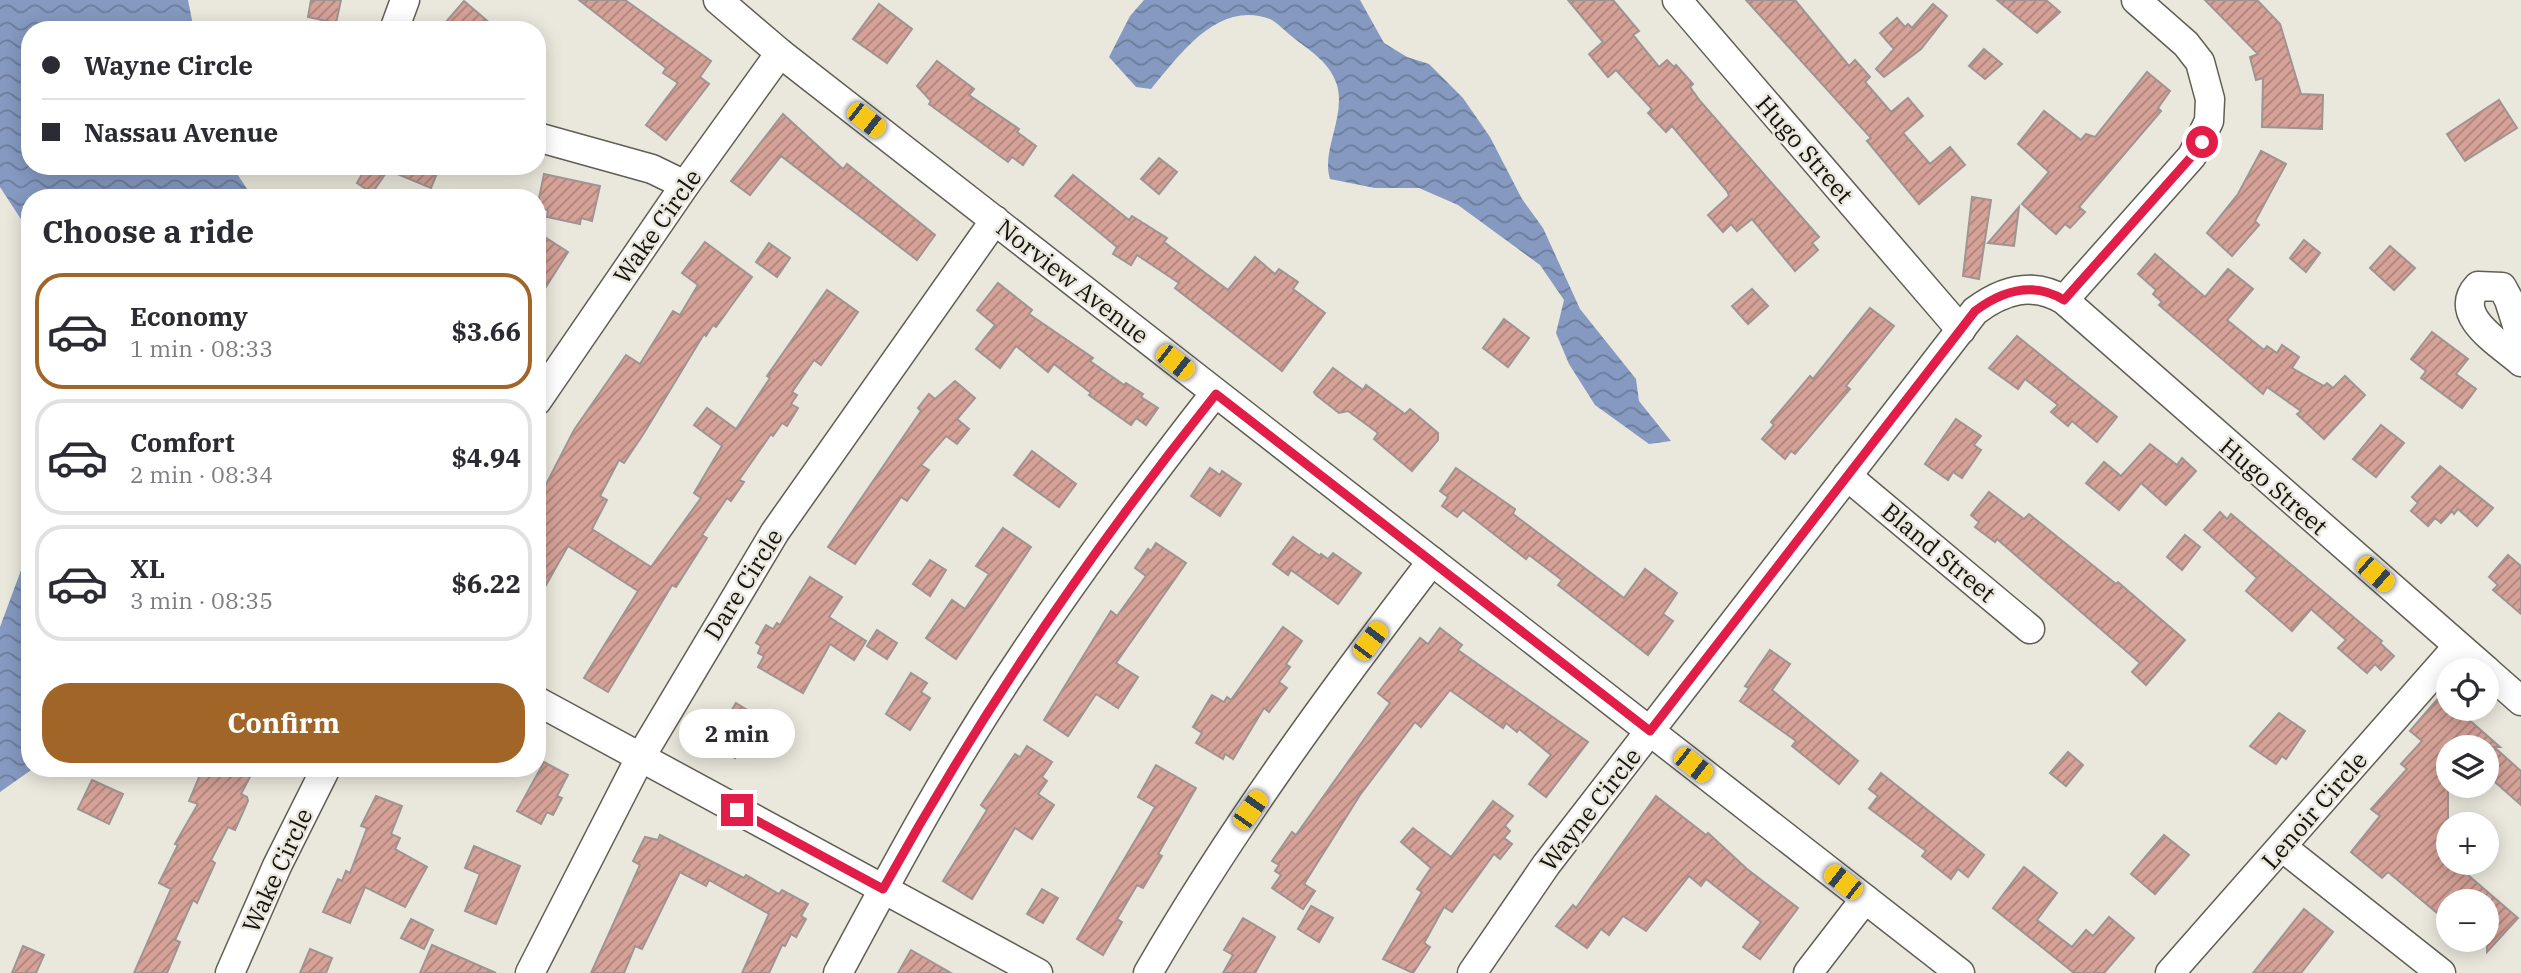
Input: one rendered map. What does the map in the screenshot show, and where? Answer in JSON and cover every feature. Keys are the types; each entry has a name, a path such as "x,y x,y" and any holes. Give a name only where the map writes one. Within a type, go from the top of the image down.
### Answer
{"street":[{"path":"397,21 405,0"},
{"name":"Norview Avenue","path":"718,0 780,53 1960,973"},
{"name":"Hugo Street","path":"1677,0 1961,330"},
{"path":"2064,300 2192,156 2202,142 2209,121 2207,78 2186,44 2136,0"},
{"name":"Wake Circle","path":"546,388 685,185 780,53"},
{"path":"546,140 652,169 685,185"},
{"name":"Dare Circle","path":"530,973 639,758 775,532 995,220"},
{"path":"2521,338 2510,300 2502,287 2478,286 2470,294 2469,307 2473,320 2521,362"},
{"name":"Wayne Circle","path":"1472,973 1546,865 1975,311 2003,294 2036,288 2064,300"},
{"name":"Hugo Street","path":"2064,300 2471,658"},
{"path":"838,973 918,825 1018,662 1124,511 1216,394"},
{"name":"Bland Street","path":"1847,476 2030,629"},
{"path":"1148,973 1250,810 1355,662 1432,561"},
{"name":"Lenoir Circle","path":"2170,973 2458,646"},
{"name":"Hugo Street","path":"2499,682 2521,701"},
{"path":"546,706 1038,973"},
{"name":"Wake Circle","path":"230,973 277,866 322,777"},
{"path":"2282,847 2441,973"},
{"path":"1808,973 1864,899"}],"water":[{"path":"0,0 188,0 192,21 21,21 21,175 238,175 247,189 21,189 21,219 0,187"},
{"path":"1144,0 1360,0 1384,43 1407,57 1429,64 1463,98 1490,137 1522,199 1543,228 1580,309 1636,379 1639,401 1671,441 1649,444 1595,405 1569,364 1556,333 1564,300 1540,265 1458,205 1419,188 1375,188 1330,179 1329,157 1339,97 1334,77 1320,59 1270,19 1251,15 1233,17 1217,24 1187,47 1151,89 1136,87 1109,57 1130,16"},
{"path":"21,570 21,777 0,792 0,627"}],"building":[{"path":"311,0 341,0 336,21 308,17"},
{"path":"579,0 625,0 711,61 700,77 709,84 666,140 646,125 678,83 663,73 666,68"},
{"path":"1568,0 1613,0 1639,31 1633,35 1659,67 1667,60 1674,67 1676,65 1693,84 1690,87 1700,101 1819,237 1812,243 1818,250 1795,271 1752,219 1737,231 1731,224 1723,232 1708,215 1729,196 1727,191 1672,126 1666,132 1648,113 1652,109 1616,70 1608,77 1589,54 1603,42"},
{"path":"1746,0 1795,0 1849,66 1855,60 1870,77 1865,82 1891,112 1908,98 1923,116 1903,133 1930,164 1950,147 1965,165 1919,204 1867,141 1871,138"},
{"path":"1997,0 2046,0 2060,12 2037,33"},
{"path":"2205,0 2257,0 2280,24 2301,94 2323,95 2322,129 2262,127 2263,78 2256,80 2250,57 2258,54"},
{"path":"464,1 487,21 447,21"},
{"path":"879,4 912,29 887,63 853,39"},
{"path":"1933,4 1947,16 1921,49 1884,77 1876,69 1894,49 1880,33 1897,18 1905,27 1908,24 1912,28"},
{"path":"1984,49 2002,64 1985,79 1969,66"},
{"path":"937,61 974,89 969,95 1019,129 1017,132 1036,146 1023,165 1012,157 1008,162 929,104 931,101 917,86"},
{"path":"2147,72 2170,91 2158,108 2161,111 2079,207 2085,212 2070,228 2065,224 2056,234 2022,204 2049,172 2018,144 2044,111 2081,140 2086,134 2095,137"},
{"path":"2499,100 2517,128 2465,161 2447,134"},
{"path":"783,114 843,169 847,164 935,235 917,260 781,156 750,195 731,181"},
{"path":"2261,151 2286,164 2255,221 2259,225 2232,256 2207,233 2238,194"},
{"path":"1159,158 1177,172 1159,194 1141,179"},
{"path":"546,174 600,186 592,221 581,218 580,224 547,217 546,189 541,189"},
{"path":"362,175 385,175 375,189 366,189 357,183"},
{"path":"400,175 436,175 431,188"},
{"path":"1073,175 1129,220 1132,216 1167,238 1164,242 1228,290 1255,257 1275,274 1279,269 1298,282 1293,289 1325,313 1282,371 1175,288 1179,283 1137,255 1131,265 1113,254 1117,247 1055,196"},
{"path":"1972,197 1991,200 1979,279 1963,276"},
{"path":"2019,207 2014,246 1988,243"},
{"path":"546,238 568,252 546,287"},
{"path":"2304,240 2320,253 2306,272 2290,258"},
{"path":"705,242 752,277 716,327 713,325 706,336 704,334 624,463 619,460 600,496 607,500 592,529 651,567 701,498 694,493 722,446 694,425 707,408 736,429 770,378 767,376 827,290 858,312 821,365 814,360 792,392 797,395 791,404 798,408 787,426 782,423 773,436 771,434 739,480 744,482 731,501 727,498 702,535 707,538 676,587 672,585 608,692 584,678 638,591 568,546 546,585 546,484 574,430 626,355 640,364 673,311 680,315 698,285 682,273"},
{"path":"769,243 790,258 777,277 756,262"},
{"path":"2390,246 2415,268 2394,290 2370,268"},
{"path":"2155,254 2205,297 2228,269 2253,289 2227,320 2264,350 2267,346 2277,353 2282,345 2299,357 2292,368 2324,386 2327,383 2333,388 2345,376 2365,395 2324,439 2297,414 2301,411 2267,387 2263,394 2159,305 2162,302 2153,294 2156,290 2138,274"},
{"path":"998,283 1032,310 1029,314 1093,358 1090,361 1124,385 1126,383 1143,394 1141,397 1158,408 1146,425 1136,418 1131,425 1089,395 1091,393 1054,364 1048,372 1016,346 1000,368 976,349 995,325 977,310"},
{"path":"1752,289 1768,306 1748,324 1732,306"},
{"path":"1870,308 1894,326 1846,386 1850,389 1795,454 1791,451 1785,459 1762,439 1774,425 1771,422 1810,376 1813,379"},
{"path":"1504,319 1529,338 1508,367 1483,348"},
{"path":"2432,332 2468,359 2456,374 2476,389 2462,408 2421,378 2426,371 2411,359"},
{"path":"2017,336 2117,417 2097,442 2072,421 2068,426 2051,412 2058,405 2025,379 2018,389 1989,368"},
{"path":"1333,368 1363,390 1366,385 1405,414 1410,409 1438,433 1438,440 1412,471 1374,439 1378,433 1348,411 1339,413 1316,395 1314,392"},
{"path":"955,381 975,398 957,419 969,429 957,444 946,436 921,465 929,470 907,501 901,497 855,564 828,547 921,411 918,408 929,394 935,399"},
{"path":"1956,419 1981,436 1974,445 1981,450 1962,478 1953,472 1948,480 1925,464"},
{"path":"2381,425 2404,443 2376,477 2353,459"},
{"path":"2150,444 2177,465 2182,458 2196,471 2166,505 2141,483 2119,510 2086,483 2104,462 2121,476"},
{"path":"1032,451 1076,484 1059,507 1014,475"},
{"path":"2440,466 2493,508 2477,526 2458,509 2454,514 2452,511 2441,523 2435,518 2428,526 2411,511 2418,503 2412,497"},
{"path":"1210,468 1220,475 1222,471 1241,484 1220,516 1191,496"},
{"path":"1456,468 1515,509 1513,514 1624,598 1645,569 1677,593 1663,614 1673,621 1648,655 1558,585 1562,580 1529,555 1526,559 1463,510 1457,517 1442,506 1448,497 1440,491"},
{"path":"1989,492 2024,519 2029,514 2116,584 2118,582 2185,640 2146,685 2132,672 2140,663 1997,539 1995,542 1975,527 1979,522 1971,515"},
{"path":"2220,512 2227,519 2231,514 2382,641 2380,643 2394,656 2381,670 2375,664 2367,673 2338,648 2346,640 2311,609 2292,631 2246,591 2257,578 2204,530"},
{"path":"1003,528 1031,547 956,659 926,638 952,600 965,609 989,574 976,566"},
{"path":"2185,535 2200,547 2182,570 2167,557"},
{"path":"1293,537 1320,556 1321,554 1328,559 1333,553 1361,573 1338,604 1291,570 1288,575 1273,564"},
{"path":"1156,543 1186,563 1116,663 1138,677 1118,708 1096,694 1068,736 1044,720 1111,611 1117,616 1146,576 1135,568 1148,549 1151,551"},
{"path":"2508,555 2521,566 2521,614 2493,590 2498,585 2489,577"},
{"path":"930,560 946,570 930,596 913,584"},
{"path":"810,577 842,597 829,617 866,641 854,660 830,644 803,693 758,667 764,656 758,653 761,646 756,643 766,625 773,629 777,623 780,625"},
{"path":"1283,627 1302,641 1286,664 1290,667 1279,682 1287,688 1269,712 1264,708 1233,759 1225,754 1223,759 1196,743 1202,733 1193,727 1212,695 1224,702 1227,697 1231,700"},
{"path":"1440,628 1462,645 1458,650 1588,742 1546,797 1529,784 1551,755 1519,729 1517,732 1506,723 1503,728 1450,690 1421,727 1415,722 1360,795 1304,884 1315,891 1303,909 1272,888 1281,875 1275,871 1279,865 1272,861 1292,832 1296,835 1390,703 1378,693 1420,638 1428,644"},
{"path":"877,630 897,643 887,659 867,646"},
{"path":"1770,650 1790,664 1772,690 1858,761 1839,784 1792,746 1796,741 1740,701 1749,688 1745,686"},
{"path":"911,673 927,683 921,692 930,698 910,730 886,714"},
{"path":"2436,701 2436,721 2470,721 2486,735 2436,735 2436,798 2448,798 2448,812 2436,812 2436,875 2468,875 2484,889 2436,889 2436,912 2388,872 2382,878 2351,852 2380,816 2371,809 2407,769 2401,764 2422,741 2410,731"},
{"path":"736,703 759,717 735,758 712,744"},
{"path":"2279,713 2305,731 2286,759 2282,756 2276,764 2250,746"},
{"path":"1027,746 1052,762 1042,777 1047,781 1038,794 1054,805 1032,839 1015,828 972,899 943,881 987,810 981,805 1015,754 1020,757"},
{"path":"2499,751 2521,771 2521,805 2499,786"},
{"path":"2068,752 2083,765 2066,786 2050,773"},
{"path":"546,763 568,775 557,796 562,798 553,815 547,812 541,824 517,811 536,777 546,777"},
{"path":"1156,765 1196,788 1158,854 1162,856 1143,888 1137,885 1117,919 1122,922 1103,955 1077,939 1155,807 1138,797"},
{"path":"1881,773 1984,855 1968,877 1958,869 1951,879 1922,856 1926,851 1869,808 1878,796 1869,789"},
{"path":"199,777 250,777 241,794 247,797 248,801 235,830 228,827 211,860 215,863 197,903 193,900 175,940 180,942 167,973 134,973 171,889 159,883 178,845 175,844 198,804 189,801"},
{"path":"92,780 123,794 109,824 78,809"},
{"path":"376,796 402,806 391,834 400,838 395,849 427,867 405,907 365,887 350,923 323,912 338,879 342,881 346,871 350,873 367,828 361,826"},
{"path":"1656,796 1706,835 1708,833 1747,869 1798,908 1760,959 1743,947 1761,922 1706,879 1701,886 1689,876 1646,931 1623,916 1609,935 1601,929 1587,948 1556,926 1573,905 1576,908"},
{"path":"1493,801 1513,816 1505,826 1510,831 1504,838 1512,844 1500,859 1494,854 1452,912 1444,907 1424,943 1430,947 1413,973 1383,959 1422,892 1417,889 1431,868 1401,842 1413,828 1451,857"},
{"path":"660,835 744,878 746,875 779,894 782,890 808,904 801,916 806,919 796,937 791,934 785,946 782,945 769,973 742,973 769,914 709,880 706,886 680,872 642,949 635,946 624,973 591,973 640,865 633,861 645,837 658,840"},
{"path":"2164,835 2189,855 2155,894 2131,874"},
{"path":"474,846 520,866 496,924 465,911 480,874 465,868"},
{"path":"2024,867 2057,893 2037,920 2072,947 2086,930 2093,936 2109,917 2134,938 2104,973 2074,973 1993,908"},
{"path":"1042,889 1058,898 1043,923 1027,914"},
{"path":"2499,902 2518,918 2499,939"},
{"path":"1311,906 1333,918 1319,942 1298,929"},
{"path":"2304,909 2333,932 2301,973 2253,973"},
{"path":"1243,918 1275,937 1255,973 1223,973 1233,955 1224,950"},
{"path":"411,919 433,930 424,949 401,938"},
{"path":"432,945 496,973 420,973"},
{"path":"23,946 44,955 36,973 12,973"},
{"path":"310,949 332,958 326,973 300,973"},
{"path":"911,950 951,973 898,973"}],"route":[{"path":"737,810 883,889 918,825 1018,662 1124,511 1216,394 1650,731 1975,311 2003,294 2025,288 2050,291 2064,300 2202,142"}]}
